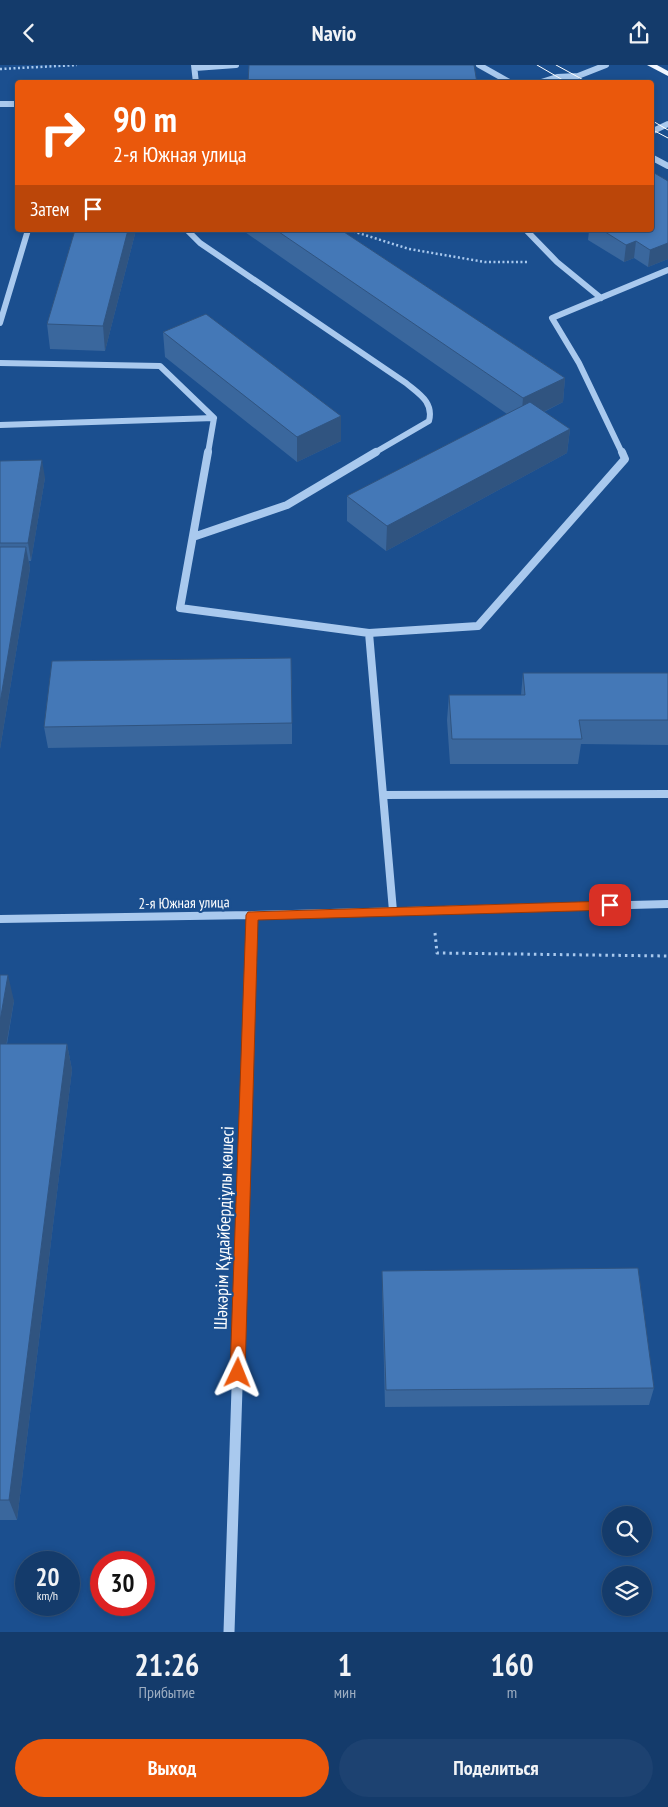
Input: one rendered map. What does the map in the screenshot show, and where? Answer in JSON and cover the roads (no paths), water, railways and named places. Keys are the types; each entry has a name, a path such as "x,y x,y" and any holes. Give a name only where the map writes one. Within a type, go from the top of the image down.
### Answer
{"main road":[{"path":"651,65 668,74"}],"street":[{"path":"194,67 236,65"},
{"path":"479,65 506,80"},
{"path":"548,80 557,77 578,77 606,65"},
{"path":"0,104 15,104"},
{"path":"654,131 668,124"},
{"path":"654,159 668,167"},
{"path":"0,323 4,298 27,232"},
{"path":"189,232 200,243 406,383 428,401 432,408 429,421 287,505 193,537"},
{"path":"528,232 557,262 601,298"},
{"path":"214,418 180,608 369,633 478,626 624,459 579,363 552,318 668,270"},
{"path":"0,363 160,366 214,418"},
{"path":"0,425 214,418"},
{"path":"369,633 393,911"},
{"path":"383,795 668,794"},
{"name":"2-я Южная улица","path":"0,919 252,915 668,904"},
{"name":"Шәкәрім Құдайбердіұлы көшесі","path":"229,1632 252,915"}],"lane":[{"path":"194,67 196,80"}],"tram line":[{"path":"537,65 563,80"},
{"path":"556,65 584,80"},
{"path":"654,122 668,130"},
{"path":"654,131 668,138"}]}
